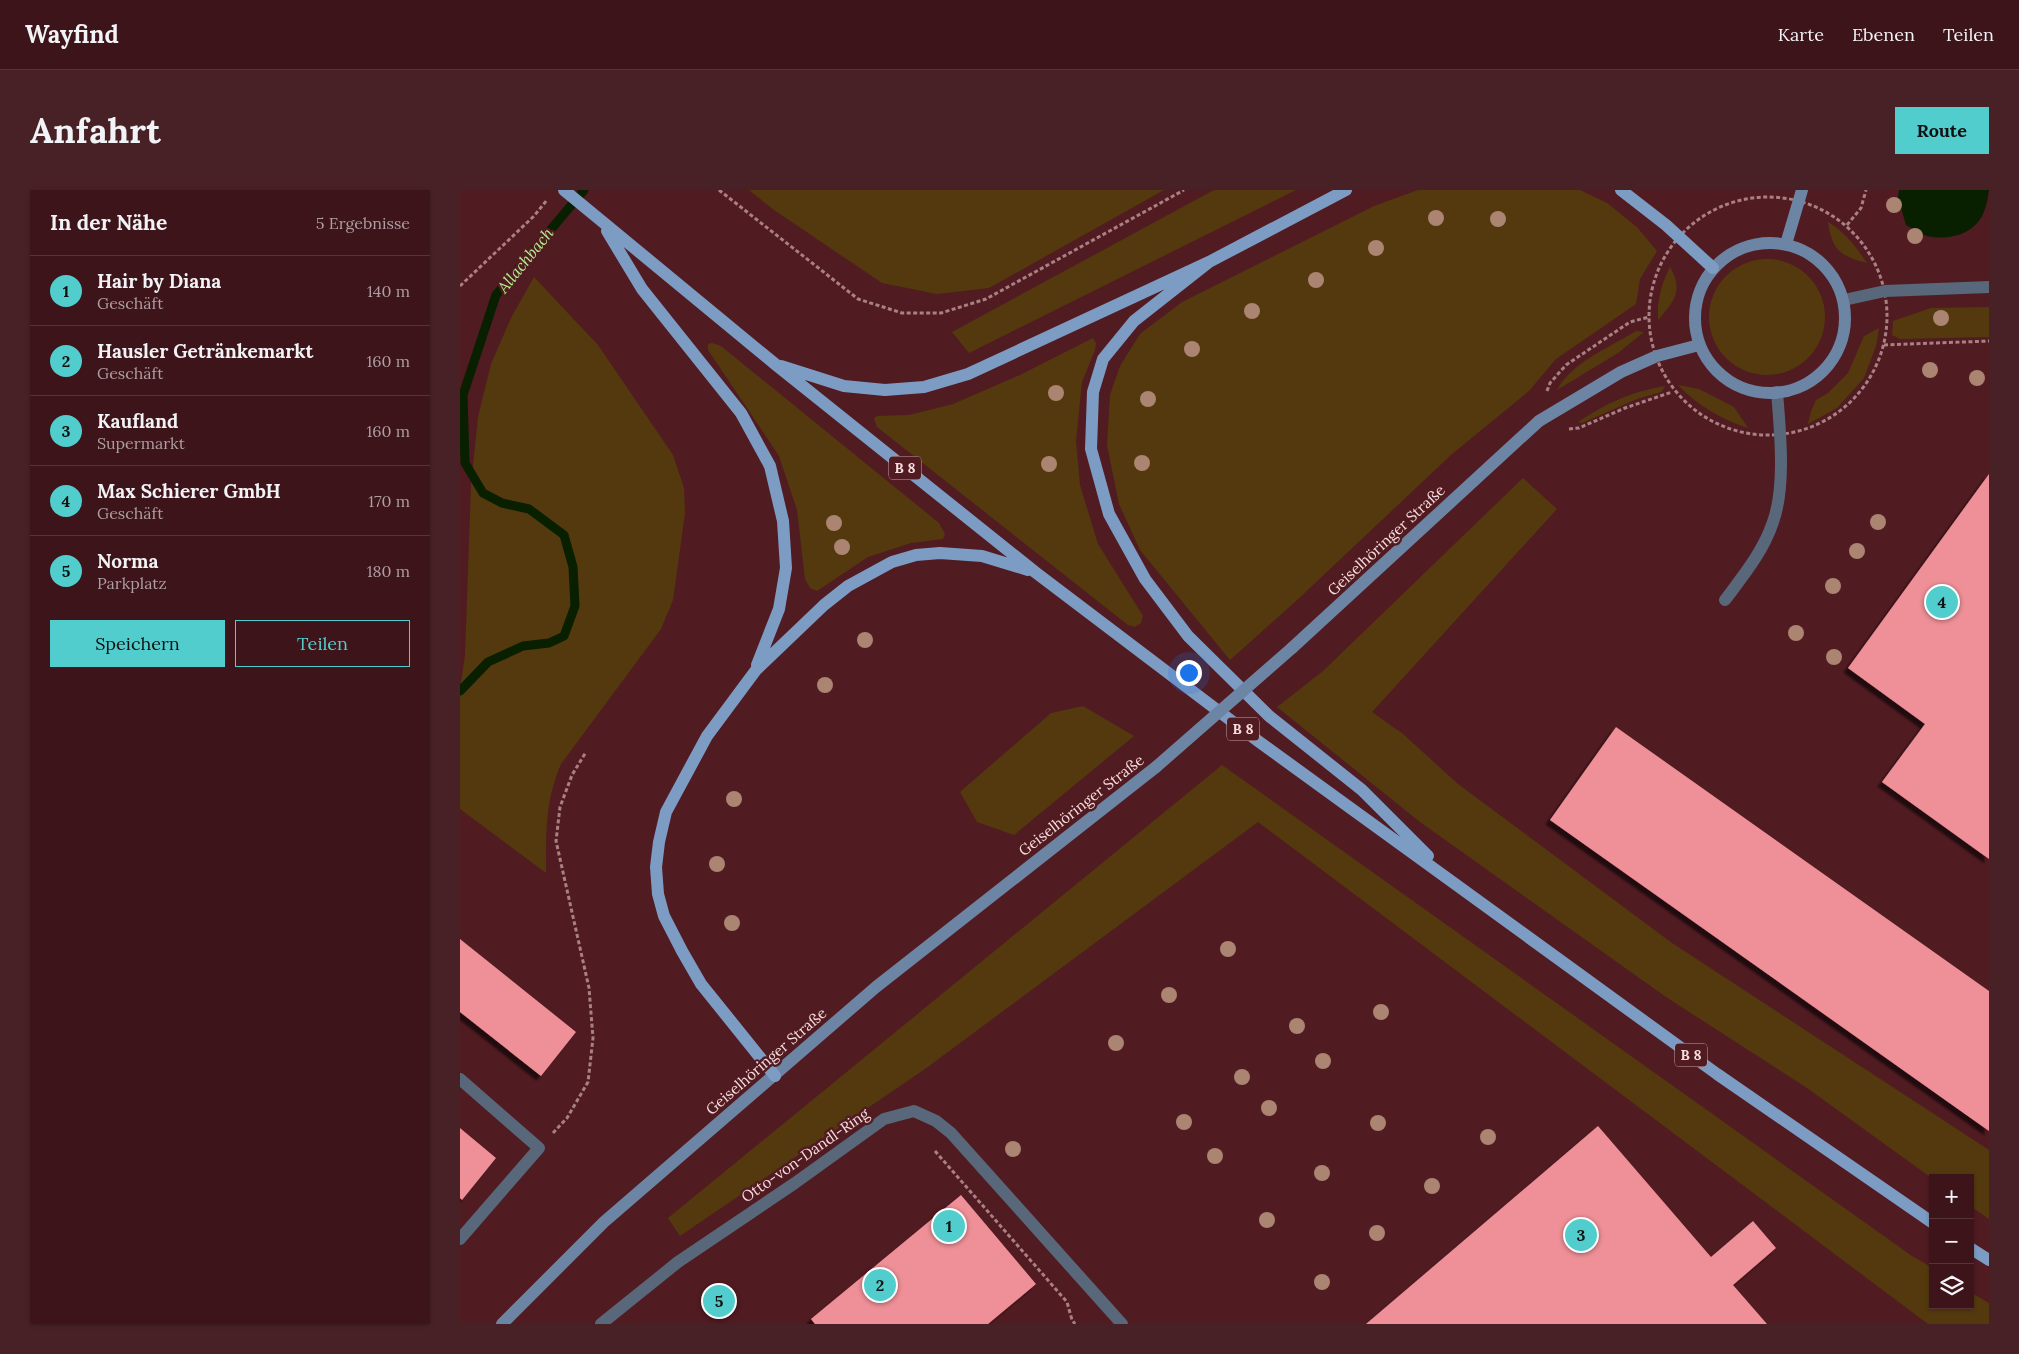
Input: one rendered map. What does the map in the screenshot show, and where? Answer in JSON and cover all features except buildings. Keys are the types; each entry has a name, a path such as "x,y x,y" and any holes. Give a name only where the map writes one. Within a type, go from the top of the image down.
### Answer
{"main road":[{"name":"B 8","path":"564,190 775,364 1035,572 1258,740 1718,1074 1929,1219"},
{"path":"775,364 844,386 885,390 924,386 968,374 1209,262 1346,190"},
{"path":"1621,190 1679,237 1713,268"},
{"path":"1786,244 1801,196"},
{"path":"602,222 642,289 741,413 770,466 783,521 786,568 778,609 756,670"},
{"path":"1766,242 1786,244 1806,251 1823,264 1836,280 1844,300 1846,320 1842,341 1833,360 1819,375 1802,386 1777,392 1761,392 1741,388 1724,377 1709,362 1699,345 1695,325 1696,305 1702,285 1713,268 1728,255 1746,246 1766,242"},
{"path":"1209,262 1134,321 1103,359 1093,392 1091,449 1109,514 1145,579 1188,636 1269,716 1362,790 1454,882"},
{"name":"Geiselhöringer Straße","path":"502,1324 604,1222 876,987 1156,767 1292,648 1539,421 1621,372 1656,356 1699,345"},
{"path":"774,1076 702,984 664,916 658,894 656,867 659,842 666,812 673,797 707,736 756,670 824,605 848,586 892,562 916,555 964,554 982,556 1035,572"},
{"path":"1974,1251 1989,1260"}],"street":[{"path":"1844,300 1885,291 1989,287"},
{"path":"1725,600 1756,558 1774,522 1780,493 1780,435 1777,392"},
{"path":"460,1079 539,1148 460,1239"},
{"name":"Otto-von-Dandl-Ring","path":"600,1324 678,1262 795,1184 884,1119 914,1111 936,1121 952,1133 1122,1324"}],"path":[{"path":"719,190 858,299 902,313 941,313 986,299 1184,190"},
{"path":"1847,225 1861,208 1866,190"},
{"path":"460,286 534,216 550,196"},
{"path":"1801,196 1835,215 1864,241 1885,291 1887,318 1884,344 1870,378 1847,405 1818,424 1780,435 1742,432 1704,416 1672,392 1656,356 1649,317 1651,295 1657,274 1666,255 1679,237 1699,220 1722,207 1747,200 1801,196"},
{"path":"1649,317 1630,322 1566,365 1550,383 1539,421 1562,430 1579,428 1625,408 1672,392"},
{"path":"1884,344 1989,341"},
{"path":"539,1148 567,1118 588,1082 593,1038 589,988 556,840 560,806 572,774 586,752"},
{"path":"933,1149 1067,1302 1075,1324"}],"shaded area":[{"path":"749,190 1164,190 989,288 937,294 882,283 774,210"},
{"path":"1214,190 1296,190 969,353 952,332"},
{"path":"1418,190 1580,190 1607,203 1637,227 1657,251 1640,279 1636,304 1556,359 1529,391 1452,454 1296,601 1230,660 1140,550 1119,504 1107,445 1110,395 1120,366 1140,334 1182,302 1374,206"},
{"path":"1899,190 1989,190 1985,209 1976,224 1962,234 1936,237 1927,236 1906,225 1898,197"},
{"path":"1828,222 1845,235 1867,263 1850,258 1839,250 1832,239"},
{"path":"1767,259 1789,263 1799,268 1808,276 1816,285 1821,295 1825,317 1821,339 1816,349 1808,358 1799,366 1789,371 1767,375 1745,371 1735,366 1726,358 1718,349 1713,339 1709,317 1713,295 1718,285 1726,276 1735,268 1745,263"},
{"path":"1670,267 1677,289 1673,301 1658,320 1660,293"},
{"path":"534,277 598,345 673,455 684,488 685,513 673,600 661,629 561,764 549,804 546,873 460,809 460,689 465,655 471,485 478,417 491,364 511,318"},
{"path":"1989,307 1989,337 1900,339 1892,335 1893,321 1931,308"},
{"path":"1879,328 1876,346 1864,378 1837,408 1808,424 1816,400 1828,393 1848,373 1864,336"},
{"path":"1636,331 1644,332 1618,353 1557,390 1572,371 1582,363"},
{"path":"1093,338 1096,343 1095,350 1082,382 1076,441 1080,485 1098,544 1143,616 1141,623 1135,627 1128,625 877,427 874,418 877,416 909,415 953,404 1020,375"},
{"path":"712,343 721,346 939,523 945,534 943,539 911,543 868,557 817,591 810,588 805,579 797,510 779,456 708,350 708,344"},
{"path":"1678,385 1699,389 1734,407 1748,428 1710,411"},
{"path":"1665,386 1661,392 1637,399 1582,423 1578,422 1619,399 1641,391"},
{"path":"1523,478 1557,509 1372,712 1403,734 1458,784 1672,943 1989,1150 1989,1219 1974,1209 1974,1174 1929,1174 1929,1176 1807,1088 1666,997 1420,822 1277,707 1323,671"},
{"path":"1083,706 1134,736 1014,835 977,822 960,792 1051,713"},
{"path":"1222,765 1912,1256 1929,1266 1929,1309 1974,1309 1974,1294 1989,1303 1989,1324 1928,1324 1258,822 925,1069 680,1236 668,1218"}],"waterway":[{"name":"Allachbach","path":"460,691 488,662 523,646 549,643 564,636 575,606 573,567 564,535 529,509 502,503 483,493 465,463 463,395 496,295 584,190"}],"place":[{"name":"Max Schierer GmbH","path":"1942,602"},
{"name":"Hair by Diana","path":"949,1226"},
{"name":"Kaufland","path":"1581,1235"},
{"name":"Hausler Getränkemarkt","path":"880,1285"},
{"name":"Norma","path":"719,1301"}]}
